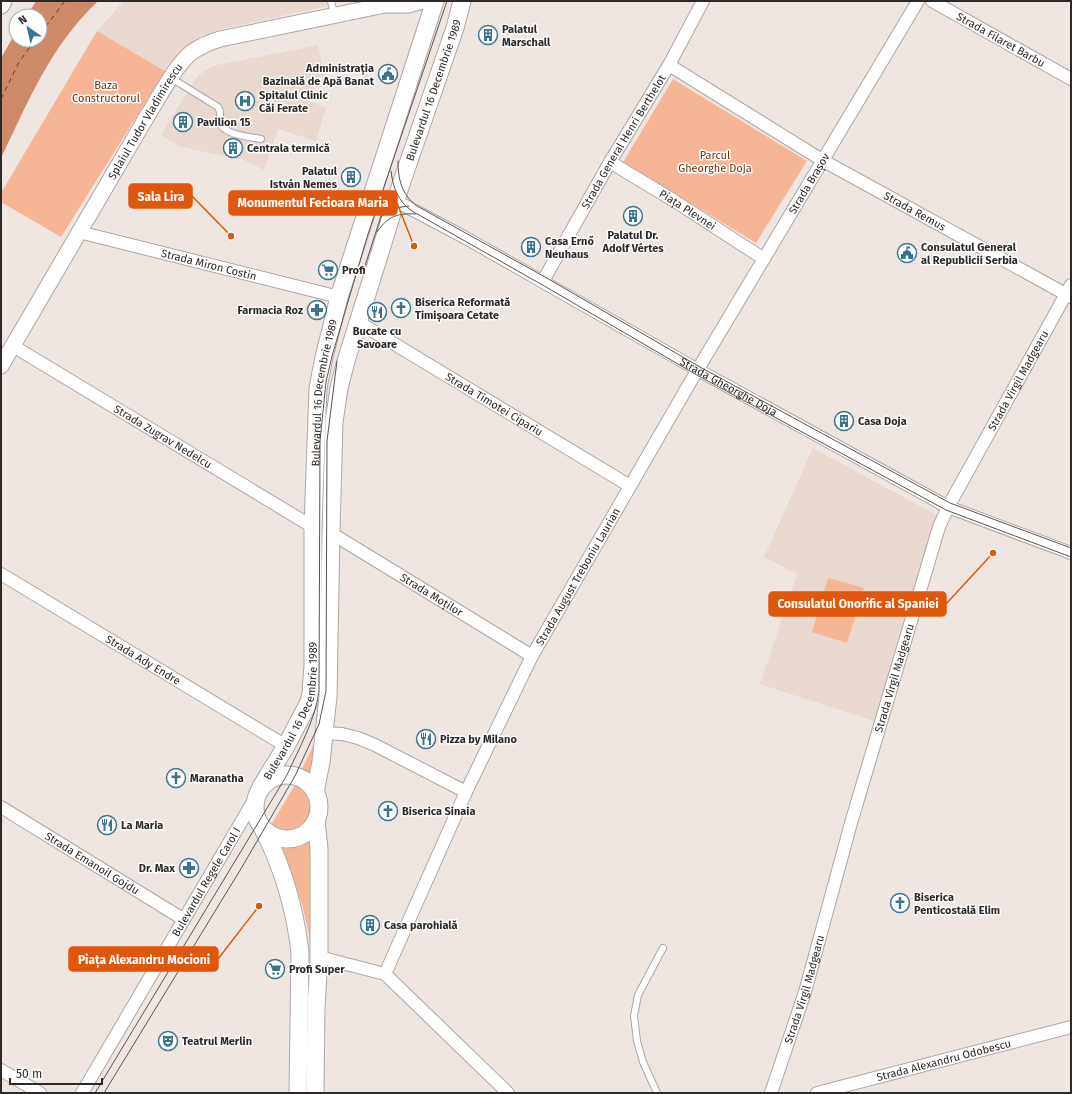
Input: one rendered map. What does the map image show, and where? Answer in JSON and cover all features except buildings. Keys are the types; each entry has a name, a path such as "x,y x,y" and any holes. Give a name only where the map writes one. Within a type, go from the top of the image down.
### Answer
{"main road":[{"path":"1,5 4,1"},
{"name":"Bulevardul 16 Decembrie 1989","path":"259,791 286,746 309,702 312,683 313,527 318,388 324,358 339,297 435,1"},
{"name":"Bulevardul 16 Decembrie 1989","path":"315,792 321,762 328,696 334,422 339,388 411,151 455,28 462,1"},
{"path":"264,830 273,836 283,839 293,839 303,835 311,828 316,820 319,810 315,792 310,785 303,779 295,776 277,776 268,781 259,791 254,804 258,823 264,830 272,845 294,911 298,932 300,952 298,1093"},
{"path":"315,1093 316,1008 319,957 320,849 316,820"}],"street":[{"name":"Splaiul Tudor Vladimirescu","path":"1,366 146,118 171,78 191,53 212,42 389,3 408,4 423,1"},
{"name":"Strada General Henri Berthelot","path":"543,281 610,162 669,65 703,1"},
{"name":"Strada Brașov","path":"699,368 918,1"},
{"name":"Strada Filaret Barbu","path":"932,1 1071,78"},
{"path":"669,65 822,160"},
{"name":"Strada Remus","path":"822,160 1069,292"},
{"name":"Piața Plevnei","path":"610,162 673,200 764,259"},
{"name":"Strada Gheorghe Doja","path":"396,201 464,237 948,507 1071,553"},
{"name":"Strada Miron Costin","path":"79,232 339,297"},
{"name":"Strada Virgil Madgearu","path":"771,1093 805,992 851,823 939,527 948,507 1069,292"},
{"name":"Strada Timotei Cipariu","path":"358,322 630,486"},
{"name":"Strada Zugrav Nedelcu","path":"13,346 313,527"},
{"name":"Strada August Treboniu Laurian","path":"385,974 466,792 532,656 699,368"},
{"name":"Strada Moților","path":"331,534 532,656"},
{"name":"Strada Ady Endre","path":"1,574 286,746"},
{"path":"324,733 342,734 358,738 375,745 466,792"},
{"name":"Bulevardul Regele Carol I","path":"82,1093 259,791"},
{"name":"Strada Emanoil Gojdu","path":"1,807 183,919"},
{"path":"319,957 385,974 508,1093"},
{"name":"Strada Alexandru Odobescu","path":"817,1093 1071,1027"},
{"path":"1,1070 40,1093"}],"lane":[{"path":"330,1 334,16"},
{"path":"171,78 218,108 220,111 220,123 228,132 261,139"},
{"path":"657,1093 643,1062 637,1040 634,1016 638,995 663,948"}],"shaded area":[{"path":"36,1 98,1 67,37 42,75 1,158 1,58 8,46 8,48 48,48 48,8 32,8"},
{"path":"125,1 333,1 333,5 216,30 201,36 186,46 178,53 165,71 97,31"},
{"name":"Spitalul Clinic Căi Ferate","path":"318,45 324,76 312,78 315,91 294,95 326,108 316,141 278,129 264,170 244,160 181,147 161,135 194,81 199,75 209,68 217,65"},
{"path":"813,448 938,516 880,723 760,684 797,574 764,557"}],"green space":[{"name":"Baza Constructorul","path":"97,31 165,71 61,237 1,202 1,193"},
{"name":"Parcul Gheorghe Doja","path":"673,79 807,161 756,243 623,162"},
{"path":"828,578 864,588 847,643 812,632"},
{"path":"319,734 311,776 301,771"},
{"path":"295,785 305,793 310,802 311,811 308,820 302,826 293,830 283,830 271,825"},
{"path":"314,837 310,939 302,904 281,848 298,846"}],"ferry route":[{"path":"48,23 65,1"},
{"path":"1,99 19,62 29,48"}],"tram line":[{"path":"95,1093 287,775 314,713 319,691 320,441 326,382 332,356 368,234 447,1"},
{"path":"398,161 400,181 404,192 417,206 545,277 700,367 950,503 1071,548"},
{"path":"391,171 397,194 403,203 412,211 695,374 946,510 1071,557"},
{"path":"380,218 393,209 409,206"},
{"path":"363,272 383,210"},
{"path":"377,232 389,219 403,214 416,214"},
{"path":"104,1093 242,867 295,776 319,724 326,691 327,441 337,361"}],"place":[{"name":"Palatul Marschall","path":"488,35"},
{"name":"Administrația Bazinală de Apă Banat","path":"388,74"},
{"name":"Spitalul Clinic Căi Ferate","path":"245,101"},
{"name":"Pavilion 15","path":"183,122"},
{"name":"Centrala termică","path":"233,148"},
{"name":"Palatul István Nemes","path":"351,177"},
{"name":"Palatul Dr. Adolf Vértes","path":"633,216"},
{"name":"Sala Lira","path":"231,236"},
{"name":"Monumentul Fecioara Maria","path":"414,246"},
{"name":"Casa Ernő Neuhaus","path":"531,247"},
{"name":"Consulatul General al Republicii Serbia","path":"907,253"},
{"name":"Profi","path":"328,270"},
{"name":"Biserica Reformată Timișoara Cetate","path":"401,308"},
{"name":"Farmacia Roz","path":"317,310"},
{"name":"Bucate cu Savoare","path":"377,312"},
{"name":"Casa Doja","path":"844,421"},
{"name":"Consulatul Onorific al Spaniei","path":"993,553"},
{"name":"Pizza by Milano","path":"426,739"},
{"name":"Maranatha","path":"176,778"},
{"name":"Biserica Sinaia","path":"388,811"},
{"name":"La Maria","path":"107,825"},
{"name":"Dr. Max","path":"189,868"},
{"name":"Biserica Penticostală Elim","path":"900,903"},
{"name":"Piața Alexandru Mocioni","path":"259,906"},
{"name":"Casa parohială","path":"370,925"},
{"name":"Profi Super","path":"275,969"},
{"name":"Teatrul Merlin","path":"168,1041"}]}
